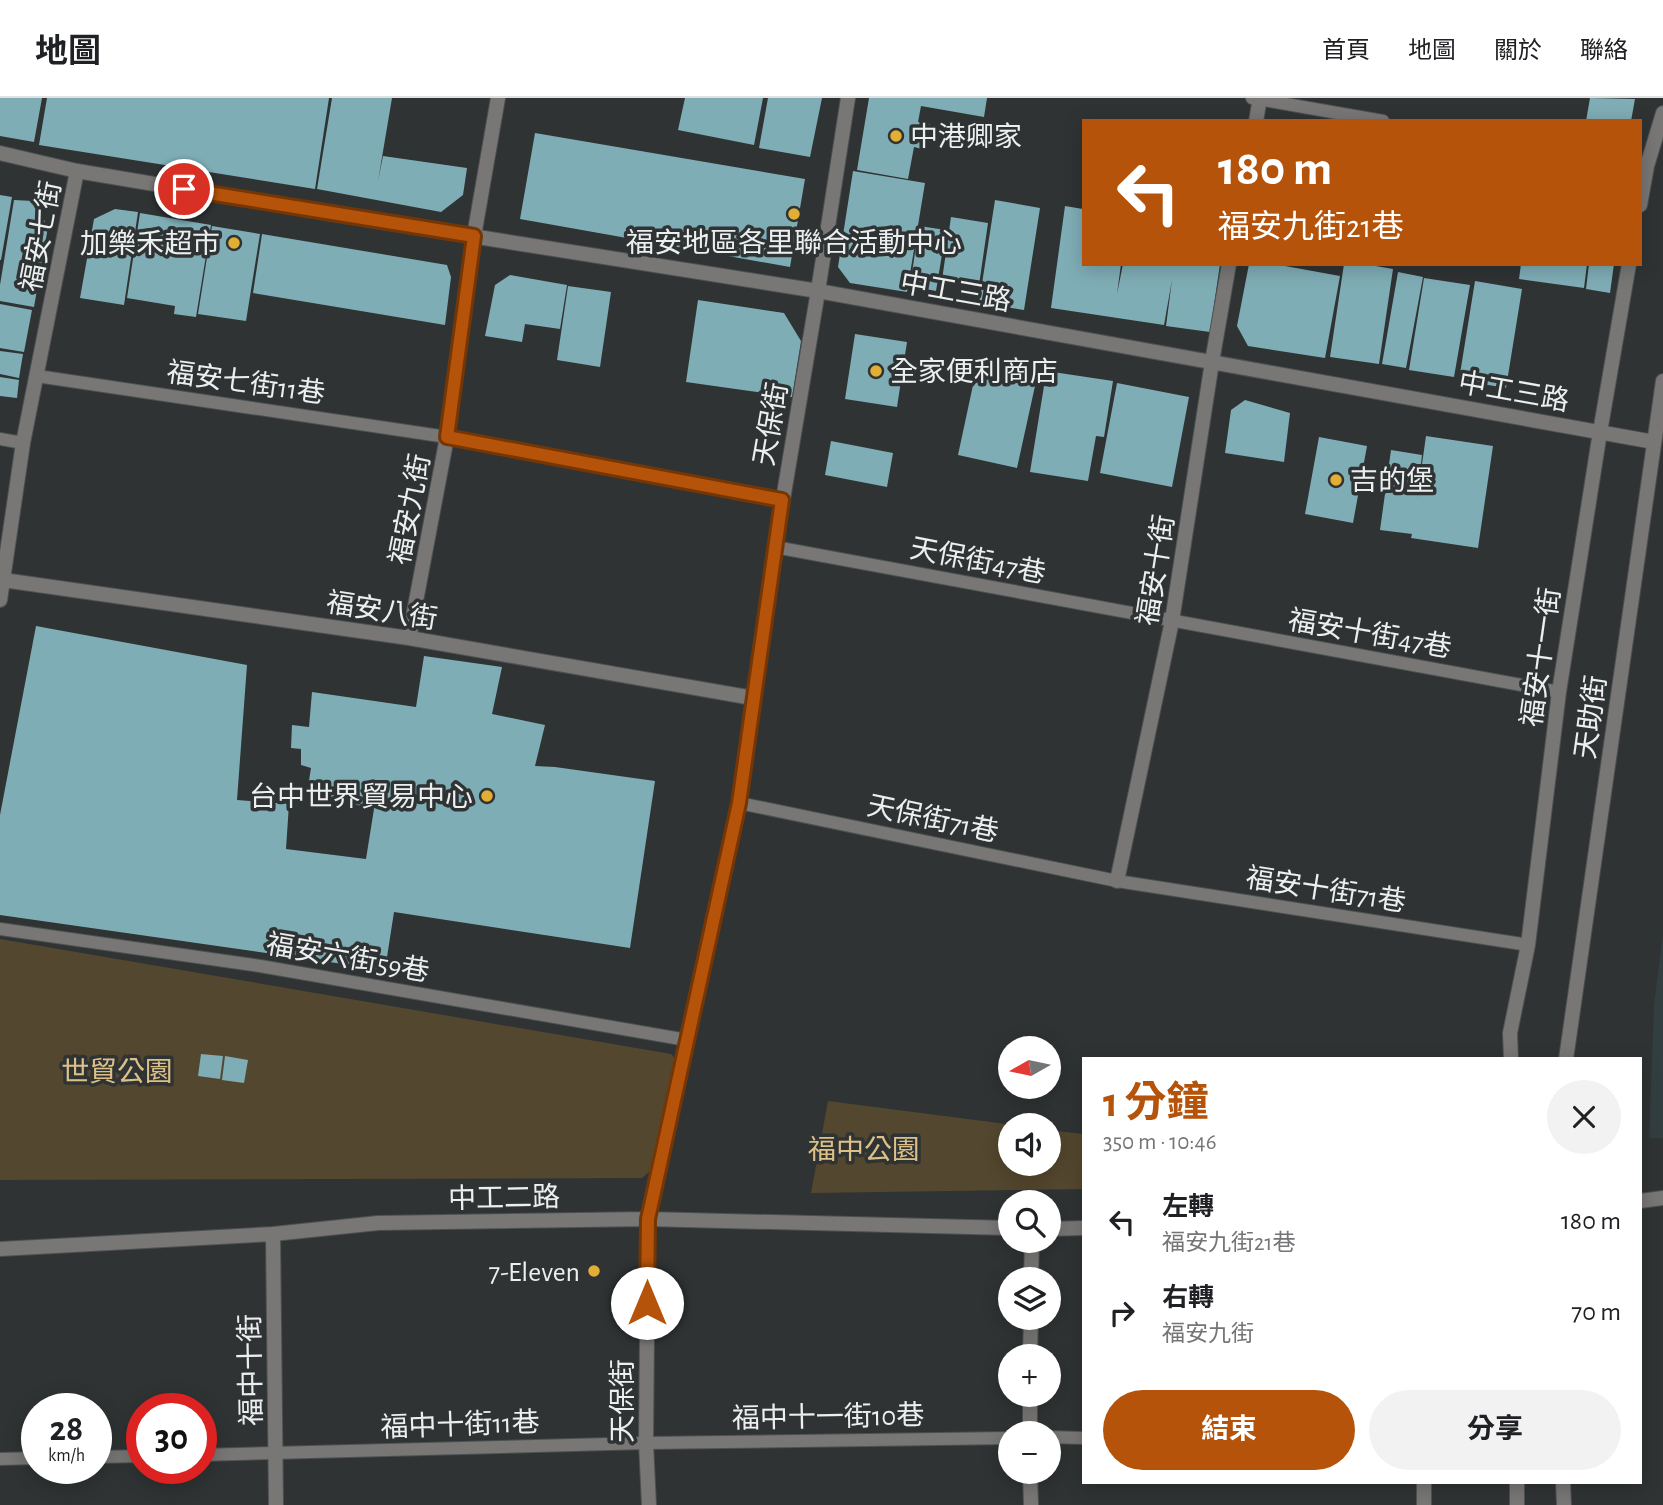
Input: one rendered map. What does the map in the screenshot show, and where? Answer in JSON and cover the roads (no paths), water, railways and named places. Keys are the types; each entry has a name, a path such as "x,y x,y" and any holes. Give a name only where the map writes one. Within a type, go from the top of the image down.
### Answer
{"street":[{"name":"福安九街","path":"409,638 447,437 474,236 498,98"},
{"name":"天保街","path":"649,1505 646,1443 648,1219 739,803 782,500 848,98"},
{"path":"1256,119 1257,99"},
{"path":"1643,166 1663,113"},
{"name":"中工三路","path":"0,153 77,171 818,291 1654,442"},
{"name":"福安七街","path":"0,600 23,443 77,171"},
{"name":"福安十街","path":"1117,881 1172,621 1229,266"},
{"name":"福安十一街","path":"1511,1057 1510,1033 1528,945 1559,692 1629,266"},
{"name":"天助街","path":"1566,1057 1663,382"},
{"name":"福安八街","path":"3,580 409,638 753,698"},
{"path":"1642,1201 1663,1198"},
{"name":"中工二路","path":"0,1250 273,1234 378,1223 648,1219 998,1228"},
{"path":"1061,1228 1082,1228"},
{"name":"福中十街","path":"273,1234 276,1505"},
{"path":"1030,1484 1031,1505"},
{"path":"1424,1484 1424,1505"},
{"path":"1517,1484 1517,1505"},
{"path":"1563,1484 1564,1505"}],"lane":[{"path":"1257,99 1372,119"},
{"name":"福安七街11巷","path":"37,376 447,437 782,500"},
{"path":"0,439 23,443"},
{"name":"天保街47巷","path":"775,547 1172,621"},
{"name":"福安十街47巷","path":"1172,621 1559,692"},
{"name":"天保街71巷","path":"739,803 1117,881"},
{"name":"福安十街71巷","path":"1117,881 1528,945"},
{"name":"福安六街59巷","path":"0,929 260,967 687,1041"},
{"path":"1061,1437 1082,1438"},
{"name":"福中十一街10巷","path":"646,1443 998,1438"},
{"name":"福中十街11巷","path":"217,1455 646,1443"},
{"path":"0,1459 21,1458"}],"place":[{"name":"中港卿家","path":"896,136"},
{"name":"福安地區各里聯合活動中心","path":"794,214"},
{"name":"加樂禾超市","path":"234,243"},
{"name":"全家便利商店","path":"876,371"},
{"name":"吉的堡","path":"1336,480"},
{"name":"台中世界貿易中心","path":"487,796"},
{"name":"7-Eleven","path":"594,1271"}],"park label":[{"name":"世貿公園","path":"117,1071"},
{"name":"福中公園","path":"864,1149"}]}
